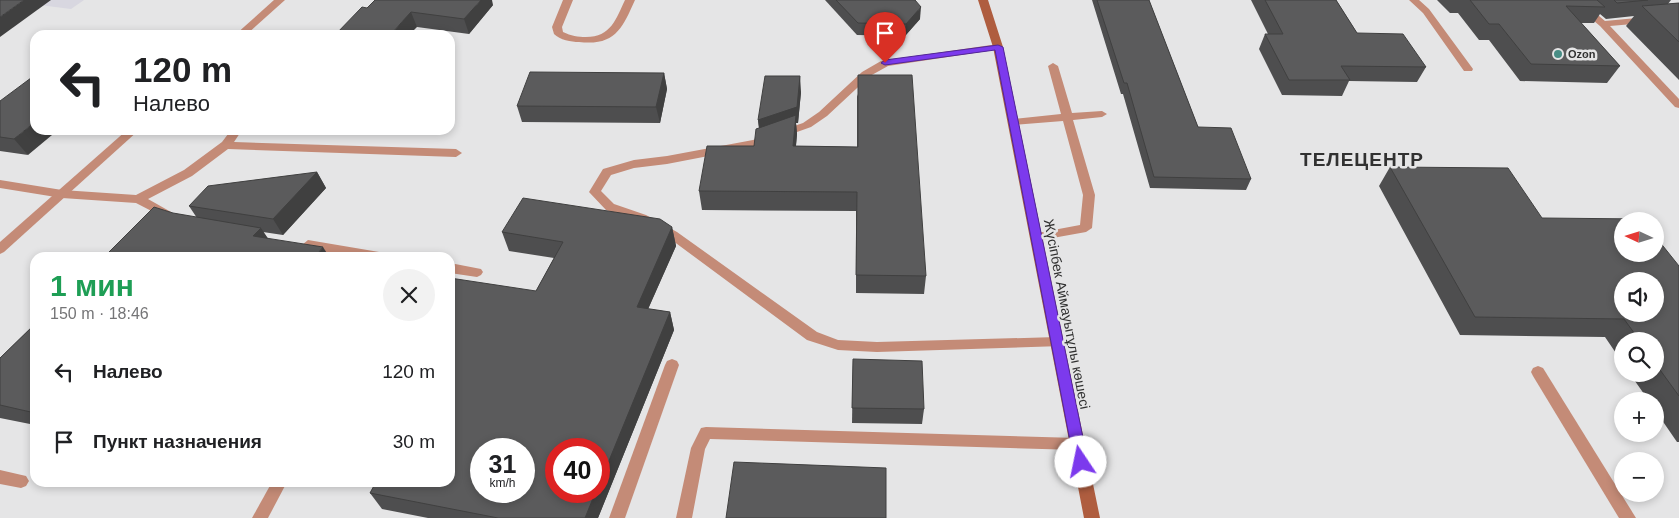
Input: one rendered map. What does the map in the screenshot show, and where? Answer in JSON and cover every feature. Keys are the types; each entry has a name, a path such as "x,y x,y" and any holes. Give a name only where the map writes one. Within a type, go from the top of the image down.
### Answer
{"street":[{"path":"246,30 280,0"},
{"path":"568,0 557,27 559,34 567,39 599,40 610,36 616,30 630,0"},
{"name":"Жүсіпбек Аймауытұлы көшесі","path":"983,0 998,47 1092,518"},
{"path":"1414,0 1426,11 1468,69"},
{"path":"1574,0 1603,24 1679,105"},
{"path":"1603,24 1679,17"},
{"path":"998,47 885,63 866,74 823,114 807,125 755,143 667,160 634,164 607,172 595,192 610,208 642,218 673,235 812,336 838,345 877,347 1057,342"},
{"path":"1036,236 1086,228 1089,195 1053,66"},
{"path":"1013,122 1102,114"},
{"path":"0,249 128,135"},
{"path":"138,199 188,174 226,144 233,135"},
{"path":"226,144 456,153"},
{"path":"0,184 62,194 138,199 179,221"},
{"path":"291,242 350,252"},
{"path":"455,269 477,272"},
{"path":"616,518 672,365"},
{"path":"1538,372 1628,518"},
{"path":"684,518 698,448 706,433 1077,444"},
{"path":"0,477 21,480"},
{"path":"260,518 277,487"}],"shaded area":[{"path":"0,0 84,0 71,9"}],"building":[{"path":"0,0 24,0 0,17"},
{"path":"375,0 481,0 464,19 411,12 395,30 340,30 362,7 367,8"},
{"path":"836,0 915,0 921,7 906,24 858,23"},
{"path":"1097,0 1149,0 1198,127 1231,128 1251,179 1154,177 1127,83 1124,83"},
{"path":"1265,0 1336,0 1357,33 1403,34 1426,67 1341,66 1350,80 1289,80 1265,34 1283,34"},
{"path":"1470,0 1597,0 1605,7 1566,6 1620,66 1531,64 1499,24 1489,24"},
{"path":"1614,0 1648,0 1617,3"},
{"path":"1679,3 1679,42 1642,6"},
{"path":"530,72 664,73 656,107 517,106"},
{"path":"858,75 912,75 926,276 856,275 857,192 699,191 707,146 754,146 756,129 796,115 793,146 858,147"},
{"path":"765,76 800,76 797,107 758,120"},
{"path":"30,79 30,126 14,139 0,137 0,101"},
{"path":"1390,167 1508,168 1542,218 1614,219 1614,262 1664,262 1664,247 1679,266 1679,396 1664,375 1664,332 1633,332 1626,322 1664,322 1664,272 1614,272 1614,319 1475,317"},
{"path":"317,172 273,219 189,206 208,186"},
{"path":"523,198 660,219 672,227 637,307 670,312 610,458 610,438 545,438 545,503 591,503 585,518 498,518 370,493 373,487 455,487 455,279 536,291 563,242 502,232"},
{"path":"154,207 173,213 261,228 253,236 323,247 319,252 109,252"},
{"path":"30,329 30,412 0,405 0,358"},
{"path":"853,359 922,361 924,409 852,408"},
{"path":"734,462 886,468 886,518 726,518"}],"place":[{"name":"Ozon","path":"1558,54"}],"district":[{"name":"ТЕЛЕЦЕНТР","path":"1362,159"}],"route":[{"path":"885,63 998,47 1081,462"}]}
